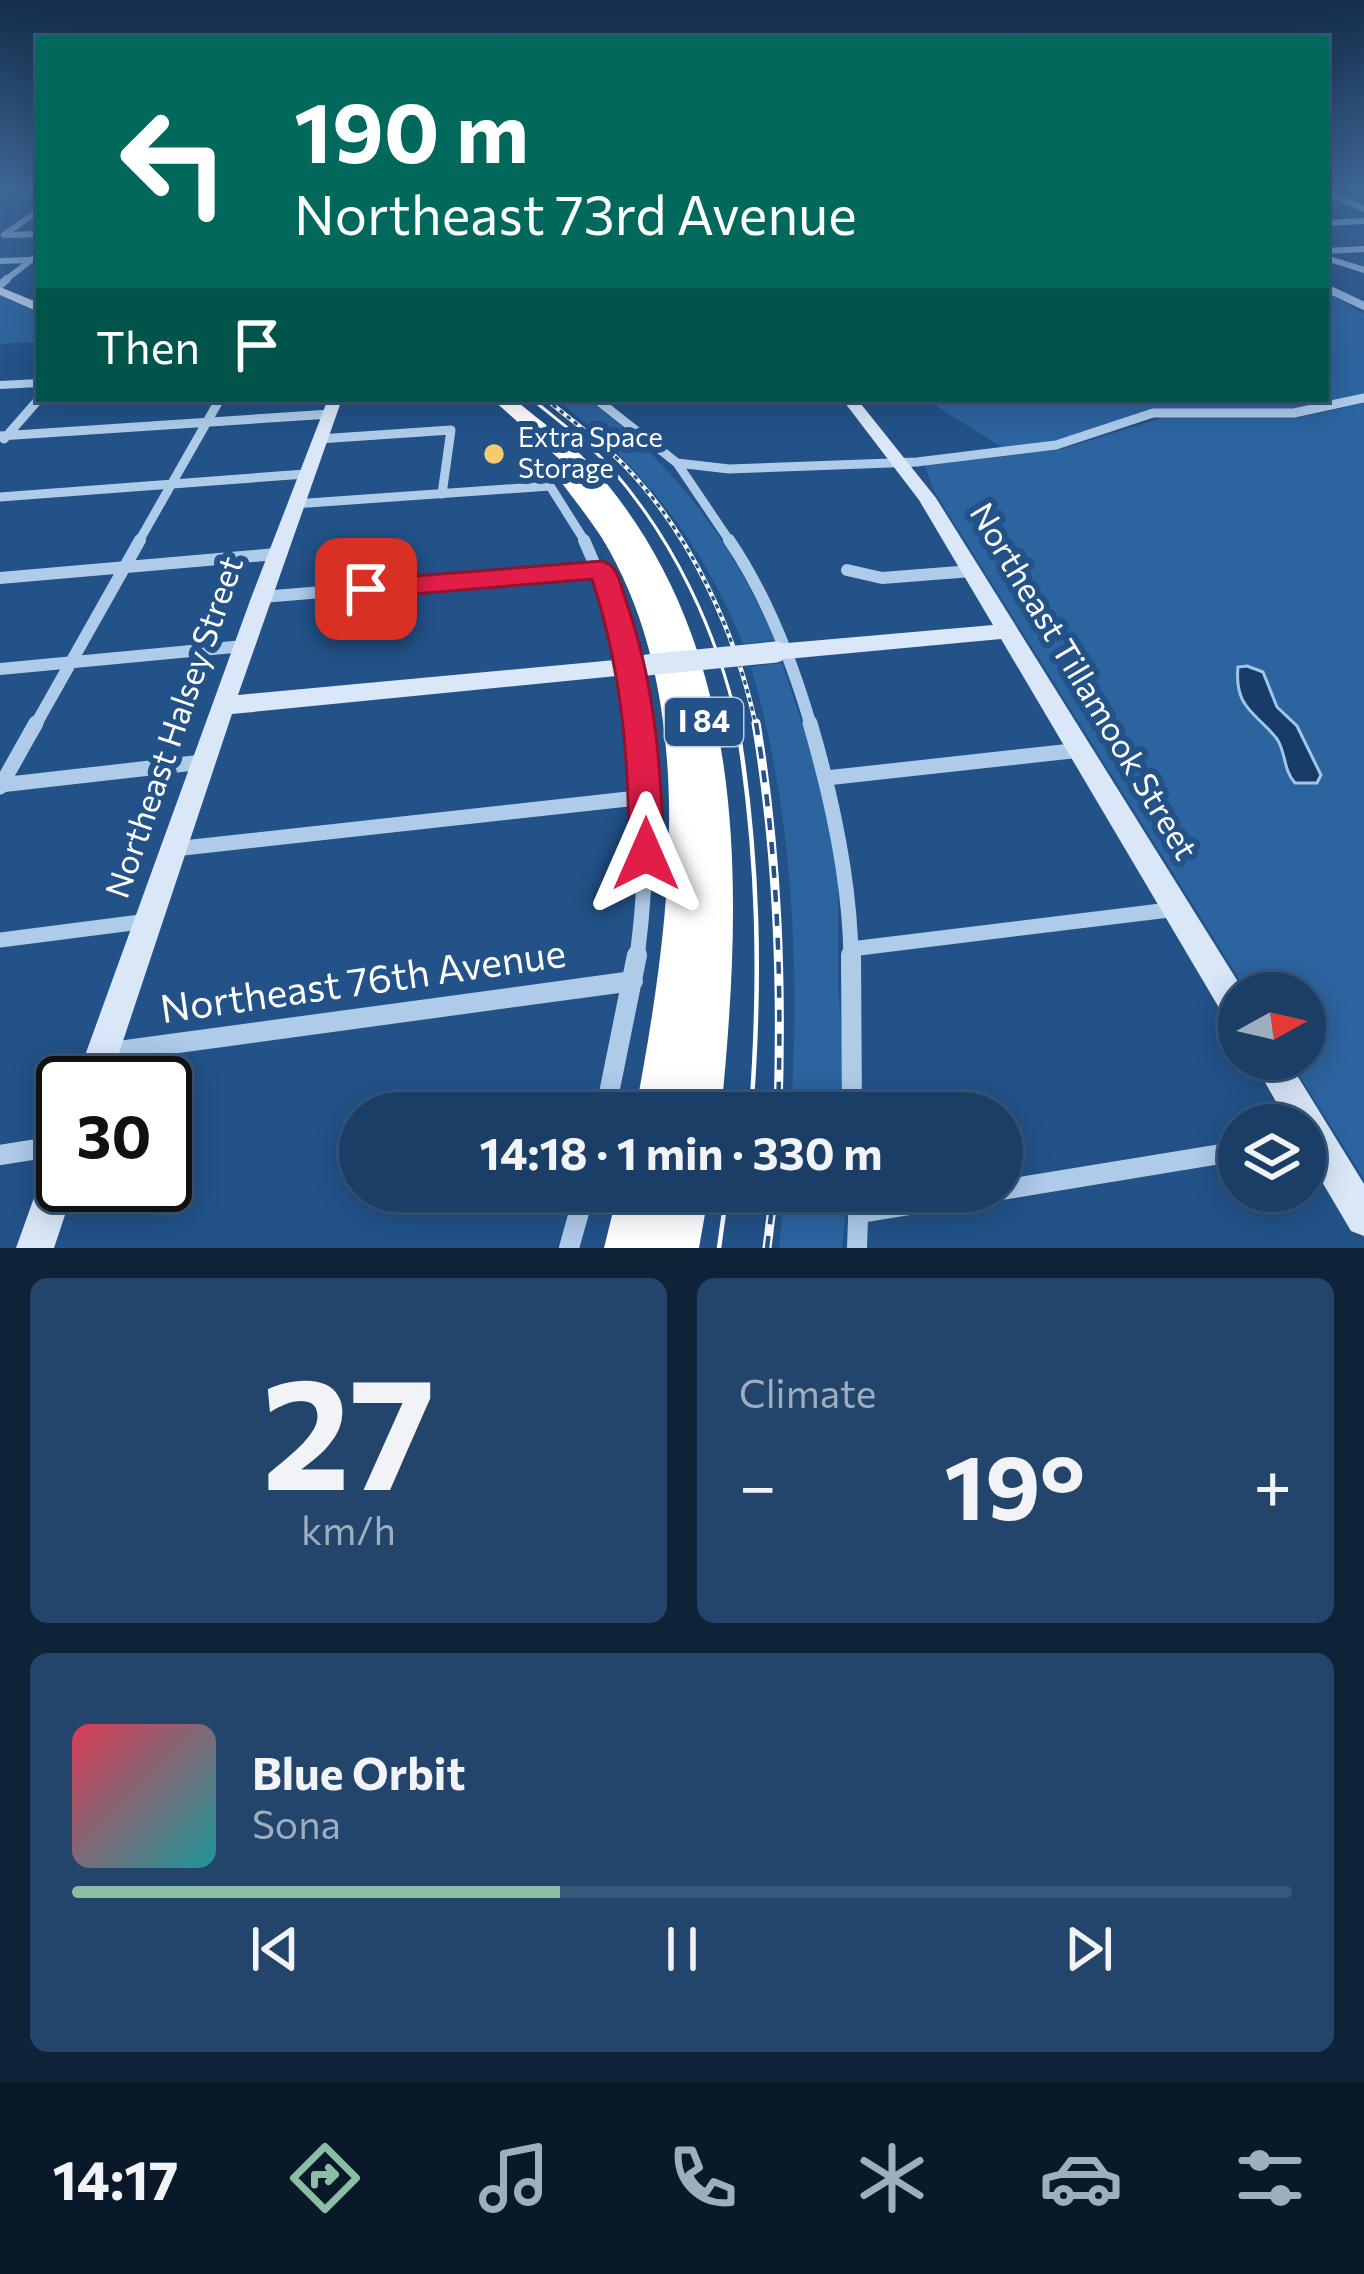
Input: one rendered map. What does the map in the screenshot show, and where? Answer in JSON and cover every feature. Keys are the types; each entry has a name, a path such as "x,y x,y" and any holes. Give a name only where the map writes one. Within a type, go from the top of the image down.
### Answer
{"highway":[{"name":"I 84","path":"482,402 541,448 587,498 628,564 660,649 680,759 684,854 678,966 660,1092"},
{"name":"I 84","path":"506,402 574,457 622,513 662,585 695,679 710,757 717,872 715,970 702,1092"},
{"path":"628,1248 636,1212"},
{"path":"675,1248 682,1212"}],"street":[{"path":"1329,255 1364,249"},
{"path":"1329,256 1364,270"},
{"path":"0,261 35,257"},
{"path":"35,257 0,288 36,306"},
{"path":"1329,290 1364,308"},
{"path":"0,385 36,383"},
{"path":"677,463 729,470 1048,447 1153,413 1294,413 1364,398"},
{"path":"2,438 36,402"},
{"path":"0,786 218,402"},
{"path":"602,402 677,463 746,566 782,652 826,778 851,949 852,1092"},
{"name":"Northeast Tillamook Street","path":"852,402 900,460 972,571 1218,977"},
{"path":"2,438 206,422 331,404"},
{"name":"Northeast Halsey Street","path":"101,1056 331,404"},
{"path":"319,439 451,430 442,494"},
{"path":"0,497 304,474"},
{"path":"294,504 550,486 602,569 640,666 646,797 645,886 633,981 609,1092"},
{"path":"0,578 276,554"},
{"path":"260,598 602,569"},
{"path":"848,570 882,578 972,571"},
{"path":"223,706 1008,631"},
{"path":"0,668 244,646"},
{"path":"826,778 1081,750"},
{"path":"0,786 203,762"},
{"path":"173,849 646,797"},
{"path":"851,949 1177,909"},
{"path":"0,940 148,921"},
{"name":"Northeast 76th Avenue","path":"171,1056 633,981"},
{"path":"0,1155 36,1149"},
{"path":"1023,1186 1218,1154"},
{"path":"1326,1163 1364,1218"},
{"path":"34,1248 47,1212"},
{"path":"569,1248 579,1212"},
{"path":"857,1248 859,1212"}],"shaded area":[{"path":"0,294 36,311 36,342 0,344"},
{"path":"1329,294 1364,314 1364,394 1329,401"},
{"path":"560,402 591,402 673,477 720,538 775,640 743,644 709,572 667,509"},
{"path":"934,402 1326,402 1292,409 1151,409 1060,441 1005,449"},
{"path":"1364,403 1364,1179 1326,1118 1326,1104 1317,1104 1302,1080 1326,1080 1326,972 1235,972 933,489 925,466 1062,449 1165,417 1300,417"},
{"path":"782,663 820,778 838,882 838,984 846,1092 792,1092 790,888 776,777 751,667"},
{"path":"1238,667 1263,672 1277,707 1297,726 1321,775 1317,783 1295,783 1277,739 1243,701"},
{"path":"783,1212 846,1212 842,1248 779,1248"}],"tram line":[{"path":"536,402 601,458 654,525 705,622 738,726"},
{"path":"737,723 756,918 752,1092"},
{"path":"719,1248 724,1212"}],"railway":[{"path":"550,402 624,465 690,553 723,621 756,726"},
{"path":"756,723 777,918 778,1092"},
{"path":"767,1248 771,1212"}],"place":[{"name":"Extra Space Storage","path":"494,454"}],"route":[{"path":"366,589 602,569 627,641 638,698 646,854"}]}
